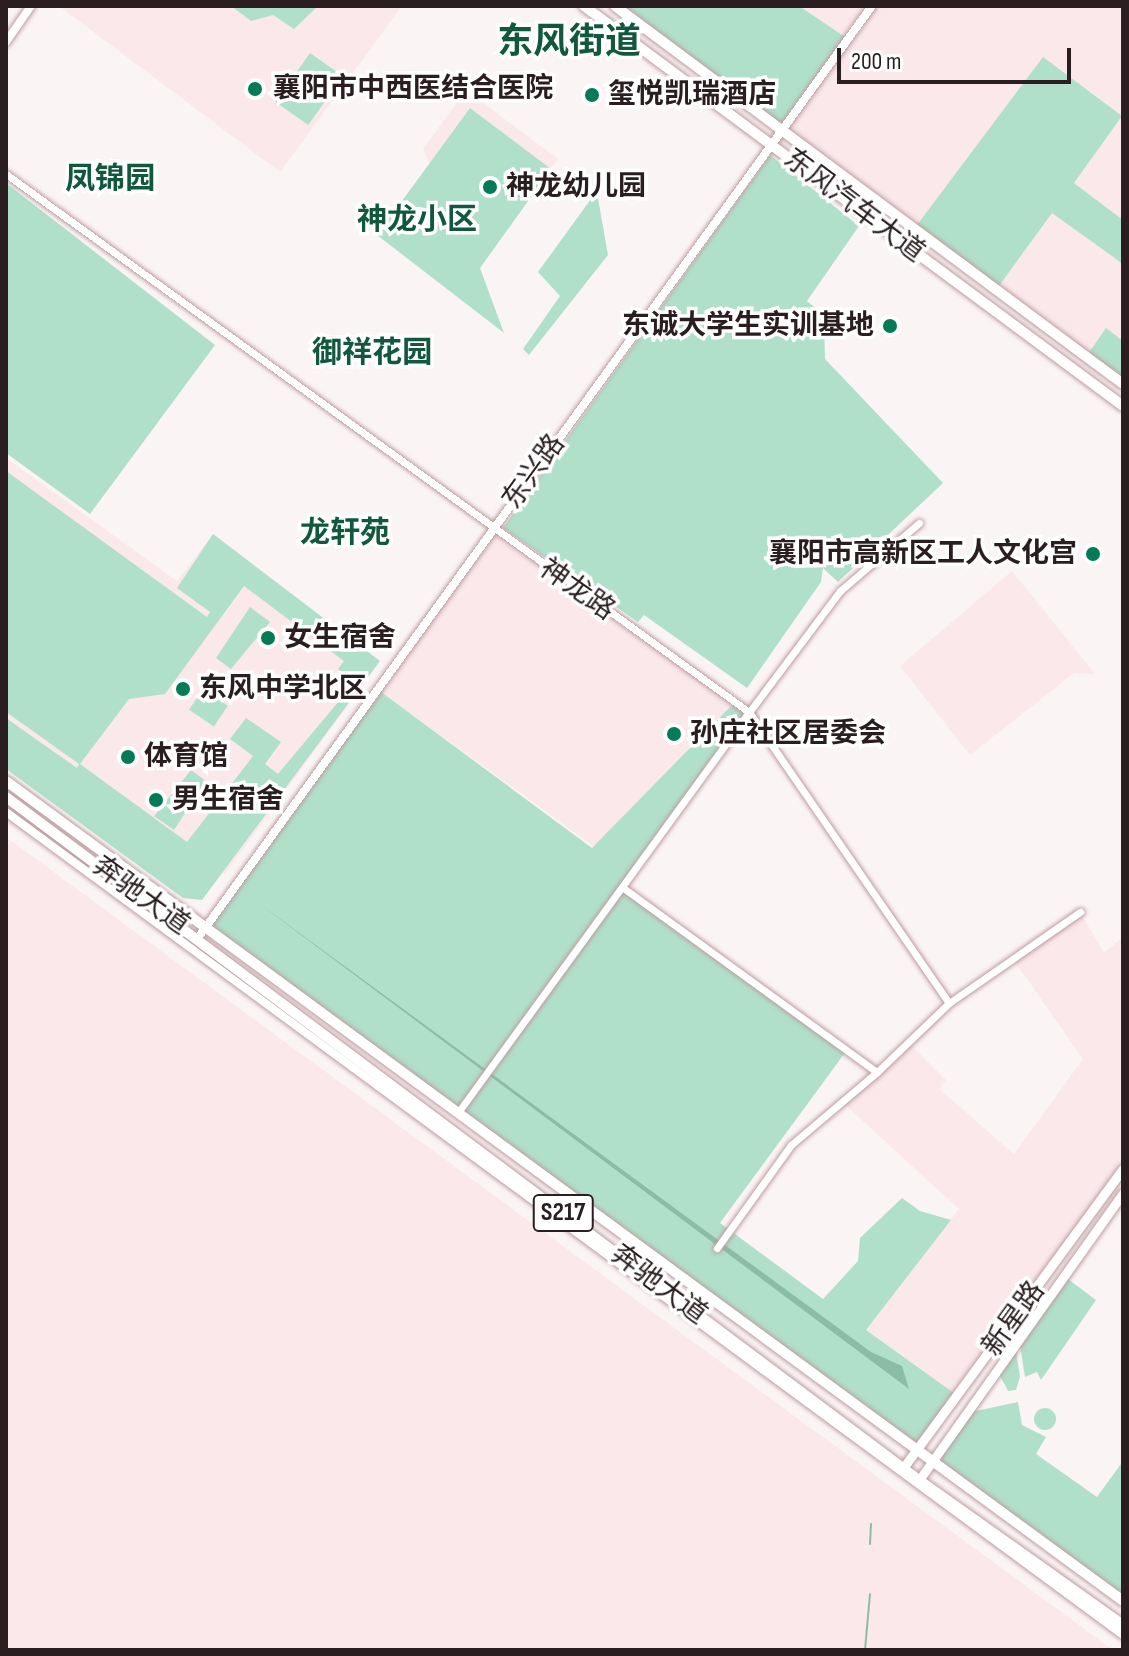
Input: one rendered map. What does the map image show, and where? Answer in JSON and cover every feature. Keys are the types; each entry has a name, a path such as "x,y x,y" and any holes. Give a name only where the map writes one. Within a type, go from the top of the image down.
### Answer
{"main road":[{"name":"东风汽车大道","path":"584,6 1123,406"},
{"name":"东风汽车大道","path":"615,6 1123,384"},
{"name":"奔驰大道","path":"6,781 1123,1601"},
{"name":"奔驰大道","path":"6,797 120,889 198,938 896,1466 1123,1625"},
{"name":"新星路","path":"896,1466 917,1451 1123,1169"},
{"name":"新星路","path":"919,1480 1123,1193"}],"street":[{"name":"东兴路","path":"198,938 872,6"},
{"path":"6,42 29,7"},
{"name":"神龙路","path":"6,174 492,529 749,712"},
{"path":"458,1113 840,591 919,523"},
{"path":"749,712 949,1003"},
{"path":"6,812 120,889 1123,1635"},
{"path":"622,887 877,1072"},
{"path":"717,1248 791,1145 877,1072 949,1003 1080,912"}],"shaded area":[{"name":"襄阳市中西医结合医院","path":"59,6 402,6 280,172"},
{"path":"231,6 318,6 294,29 273,15 251,21"},
{"path":"615,6 1123,6 1123,384"},
{"path":"615,6 799,6 848,39 781,130"},
{"path":"310,53 343,76 308,125 276,102"},
{"path":"1043,57 1122,116 1074,183 1123,220 1123,264 1052,213 996,290 914,229"},
{"name":"神龙幼儿园","path":"466,90 558,159 480,268 423,149"},
{"path":"470,108 551,169 480,268 504,333 377,235"},
{"path":"770,155 859,226 807,301 824,315 825,359 943,483 838,582 823,568 821,582 747,688 644,615 638,622 503,528"},
{"path":"6,183 215,345 90,514 6,453"},
{"path":"598,198 608,255 529,355 523,349 560,296 538,272 591,199"},
{"path":"1106,328 1123,341 1123,384 1086,357"},
{"name":"东风中学北区","path":"6,458 177,581 213,534 380,661 225,874 6,718"},
{"path":"6,471 207,617 210,612 177,588 213,534 380,661 202,900 183,898 6,769 6,718 77,768 79,764 6,712","holes":["244,586 344,661 338,669 355,682 278,774 265,764 281,742 246,718 230,739 253,756 187,842 80,764 129,699 165,694"]},
{"path":"492,529 733,704 617,864 376,688"},
{"path":"1012,571 1095,674 1074,673 970,755 900,666"},
{"path":"250,607 270,622 231,669 216,658"},
{"path":"203,689 228,706 214,727 189,710"},
{"path":"377,689 592,848 735,702 749,712 622,887 847,1050 720,1223 823,1299 858,1261 860,1238 902,1198 920,1211 951,1220 866,1330 958,1396 917,1451 205,927"},
{"path":"191,770 206,781 174,830 154,816"},
{"path":"6,837 443,1158 1113,1650 6,1650"},
{"path":"249,896 871,1352 902,1366 909,1389"},
{"path":"1080,912 1104,953 1123,937 1123,1169 958,1396 866,1330 959,1209 842,1102 908,1042 946,1080 939,1089 1014,1154 1083,1059 1013,959"},
{"path":"1064,1276 1096,1300 1041,1380 1037,1372 1025,1377 1019,1339"},
{"path":"1015,1344 1020,1377 1016,1390 1008,1391 997,1370"},
{"path":"1018,1402 1022,1425 1046,1437 1036,1454 1097,1497 1123,1461 1123,1601 931,1462 966,1413"},
{"path":"1045,1408 1053,1411 1056,1419 1053,1427 1045,1430 1037,1427 1034,1419 1037,1411"}],"waterway":[{"path":"870,1544 871,1524"},
{"path":"865,1650 870,1594"}],"place":[{"name":"襄阳市中西医结合医院","path":"255,89"},
{"name":"玺悦凯瑞酒店","path":"592,95"},
{"name":"神龙幼儿园","path":"490,187"},
{"name":"东诚大学生实训基地","path":"890,326"},
{"name":"襄阳市高新区工人文化宫","path":"1093,554"},
{"name":"女生宿舍","path":"268,638"},
{"name":"东风中学北区","path":"183,689"},
{"name":"孙庄社区居委会","path":"674,734"},
{"name":"体育馆","path":"128,757"},
{"name":"男生宿舍","path":"156,800"}],"district":[{"name":"东风街道","path":"569,43"},
{"name":"凤锦园","path":"110,179"},
{"name":"神龙小区","path":"417,220"},
{"name":"御祥花园","path":"372,353"},
{"name":"龙轩苑","path":"345,533"}]}
